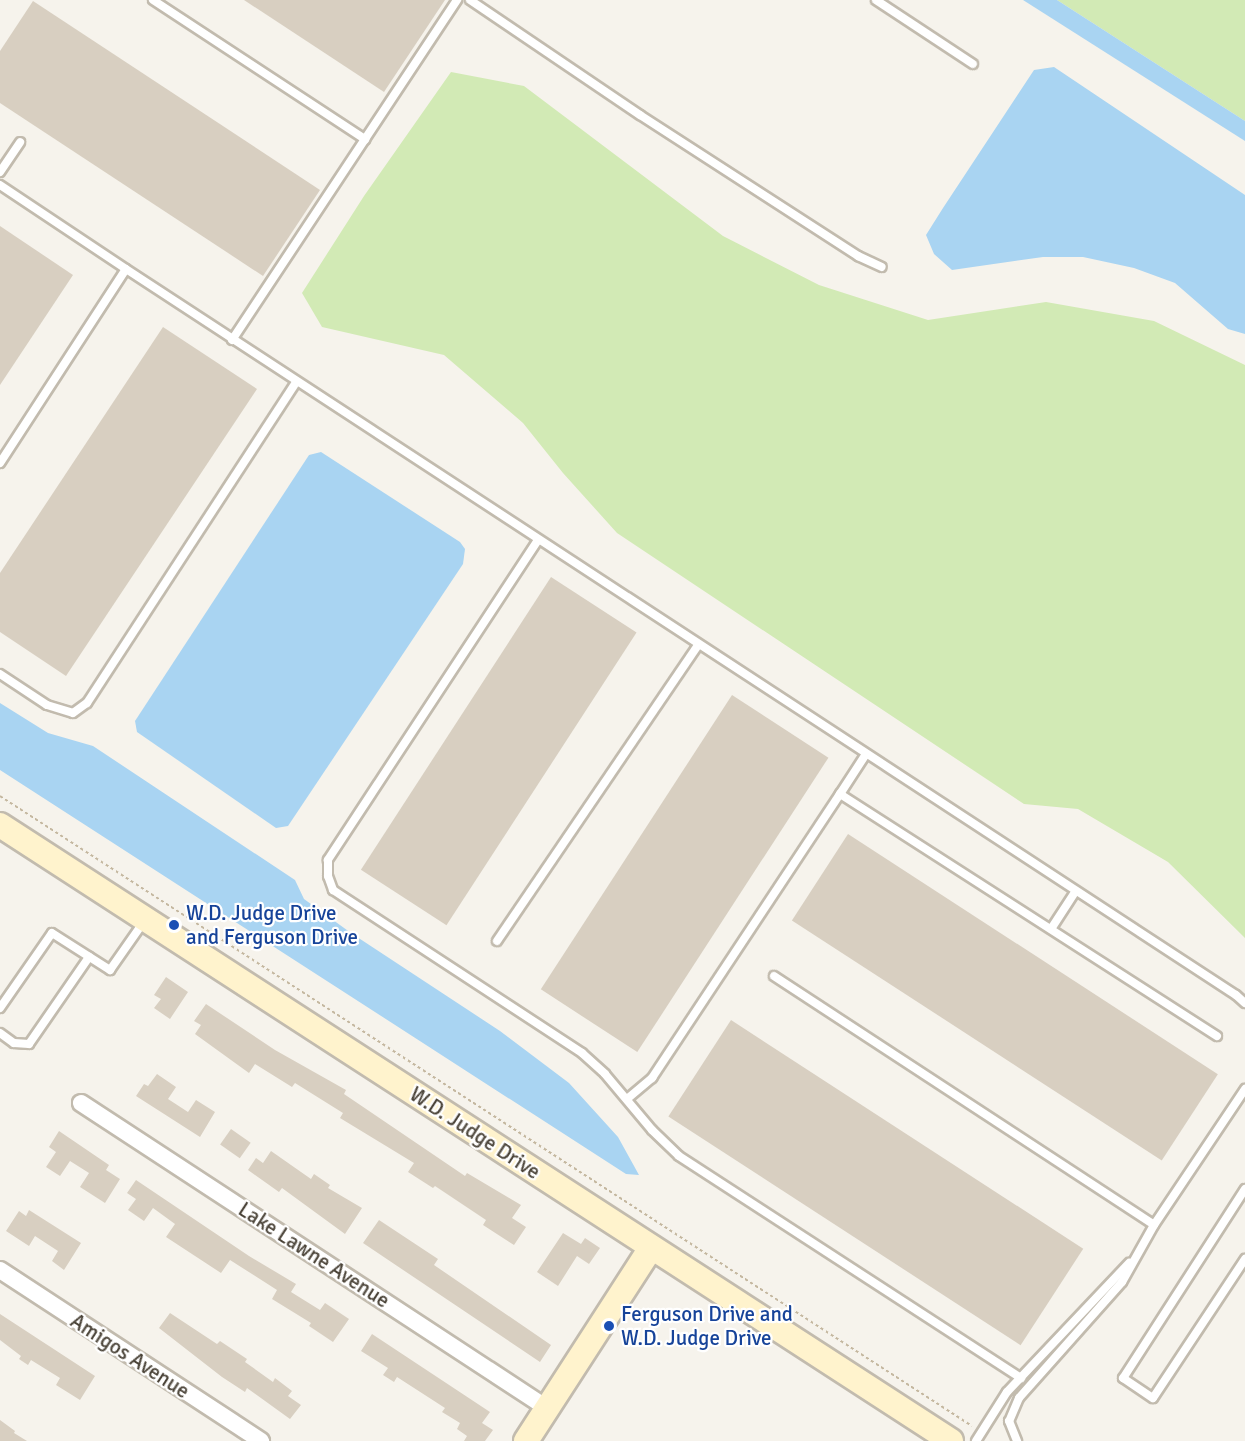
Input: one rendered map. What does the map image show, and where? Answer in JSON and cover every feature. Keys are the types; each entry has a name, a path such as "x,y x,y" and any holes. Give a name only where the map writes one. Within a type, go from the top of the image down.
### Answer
{"street":[{"name":"W.D. Judge Drive","path":"0,825 951,1441"},
{"name":"Lake Lawne Avenue","path":"81,1103 547,1408"},
{"path":"526,1441 651,1248"},
{"name":"Amigos Avenue","path":"0,1270 261,1441"}],"lane":[{"path":"153,0 365,139"},
{"path":"232,340 457,0"},
{"path":"470,0 640,115 858,256 882,267"},
{"path":"876,0 973,64"},
{"path":"0,172 20,142"},
{"path":"0,185 232,340 1245,1003"},
{"path":"0,463 126,269"},
{"path":"0,674 47,705 73,713 87,703 296,382"},
{"path":"538,540 328,860 328,876 333,890 582,1053 627,1099 652,1130 679,1156 1021,1378"},
{"path":"497,941 698,645"},
{"path":"627,1099 652,1078 866,754"},
{"path":"840,794 1217,1036"},
{"path":"1051,928 1075,892"},
{"path":"0,1008 52,933 110,970 146,920"},
{"path":"0,1033 14,1043 29,1044 89,957"},
{"path":"774,976 1154,1225"},
{"path":"1017,1441 1009,1421 1019,1398 1122,1282 1154,1225 1245,1089"},
{"path":"1245,1189 1123,1378 1153,1398 1245,1259"},
{"path":"976,1441 1008,1392 1114,1277 1134,1259"}],"path":[{"path":"0,796 973,1427"}],"green space":[{"path":"1057,0 1245,0 1245,121"},
{"path":"451,72 524,86 723,236 819,285 928,320 1046,302 1154,321 1245,365 1245,938 1168,862 1078,809 1024,804 617,533 563,473 523,423 444,355 322,327 302,293 364,196"}],"water":[{"path":"1023,0 1057,0 1245,121 1245,141"},
{"path":"1054,67 1245,195 1245,334 1228,329 1175,283 1134,268 1083,257 1043,257 952,270 934,254 926,235 943,208 1034,70"},
{"path":"321,452 460,542 465,549 463,564 288,826 276,828 137,732 135,721 309,455"},
{"path":"0,703 48,733 93,746 295,880 304,899 351,933 500,1031 569,1083 618,1137 639,1175 626,1174 0,770"}],"building":[{"path":"244,0 445,0 384,92"},
{"path":"33,1 320,190 263,276 0,103 0,51"},
{"path":"0,226 73,275 0,385"},
{"path":"163,327 257,389 66,676 0,632 0,573"},
{"path":"551,577 637,633 446,925 361,870"},
{"path":"732,695 828,758 637,1052 541,989"},
{"path":"848,834 1218,1074 1162,1161 792,920"},
{"path":"166,977 188,992 170,1019 154,1008 161,999 154,995"},
{"path":"206,1004 275,1050 346,1090 344,1094 465,1176 467,1173 521,1205 512,1218 526,1227 514,1245 483,1225 486,1220 435,1186 433,1188 408,1172 414,1163 340,1118 343,1113 295,1083 292,1087 255,1064 249,1073 195,1034 201,1025 194,1021"},
{"path":"731,1020 1083,1249 1021,1345 668,1116"},
{"path":"157,1074 176,1087 168,1099 188,1112 196,1100 215,1112 200,1137 136,1096 144,1084 148,1086"},
{"path":"231,1129 251,1143 240,1158 220,1145"},
{"path":"59,1131 109,1165 106,1170 120,1179 105,1203 80,1187 89,1173 70,1161 60,1176 46,1167 56,1152 49,1147"},
{"path":"271,1151 311,1179 314,1174 330,1185 328,1188 362,1208 345,1234 282,1188 279,1192 248,1170 256,1158 263,1163"},
{"path":"136,1180 249,1256 296,1284 291,1292 320,1310 325,1303 349,1319 333,1342 309,1326 311,1323 272,1299 277,1290 230,1260 221,1273 166,1237 175,1224 153,1208 144,1221 128,1210 136,1199 127,1193"},
{"path":"29,1210 81,1243 64,1270 52,1261 58,1251 35,1236 29,1246 6,1231 19,1211 26,1216"},
{"path":"379,1220 438,1259 434,1265 551,1345 540,1362 363,1243"},
{"path":"563,1233 581,1244 585,1238 600,1248 589,1264 577,1256 558,1286 537,1272"},
{"path":"170,1313 217,1344 220,1341 247,1359 245,1362 273,1382 275,1378 292,1391 288,1396 301,1405 290,1419 247,1388 245,1392 222,1377 159,1328"},
{"path":"0,1314 95,1376 80,1400 56,1385 60,1378 31,1360 28,1365 19,1359 21,1356 0,1340"},
{"path":"372,1334 490,1412 482,1423 493,1430 485,1441 464,1441 467,1436 457,1429 460,1423 442,1412 445,1408 397,1377 394,1382 383,1375 388,1368 361,1351"},
{"path":"0,1420 15,1431 14,1433 27,1441 0,1441"}],"place":[{"name":"W.D. Judge Drive and Ferguson Drive","path":"174,925"},
{"name":"Ferguson Drive and W.D. Judge Drive","path":"609,1326"}]}
